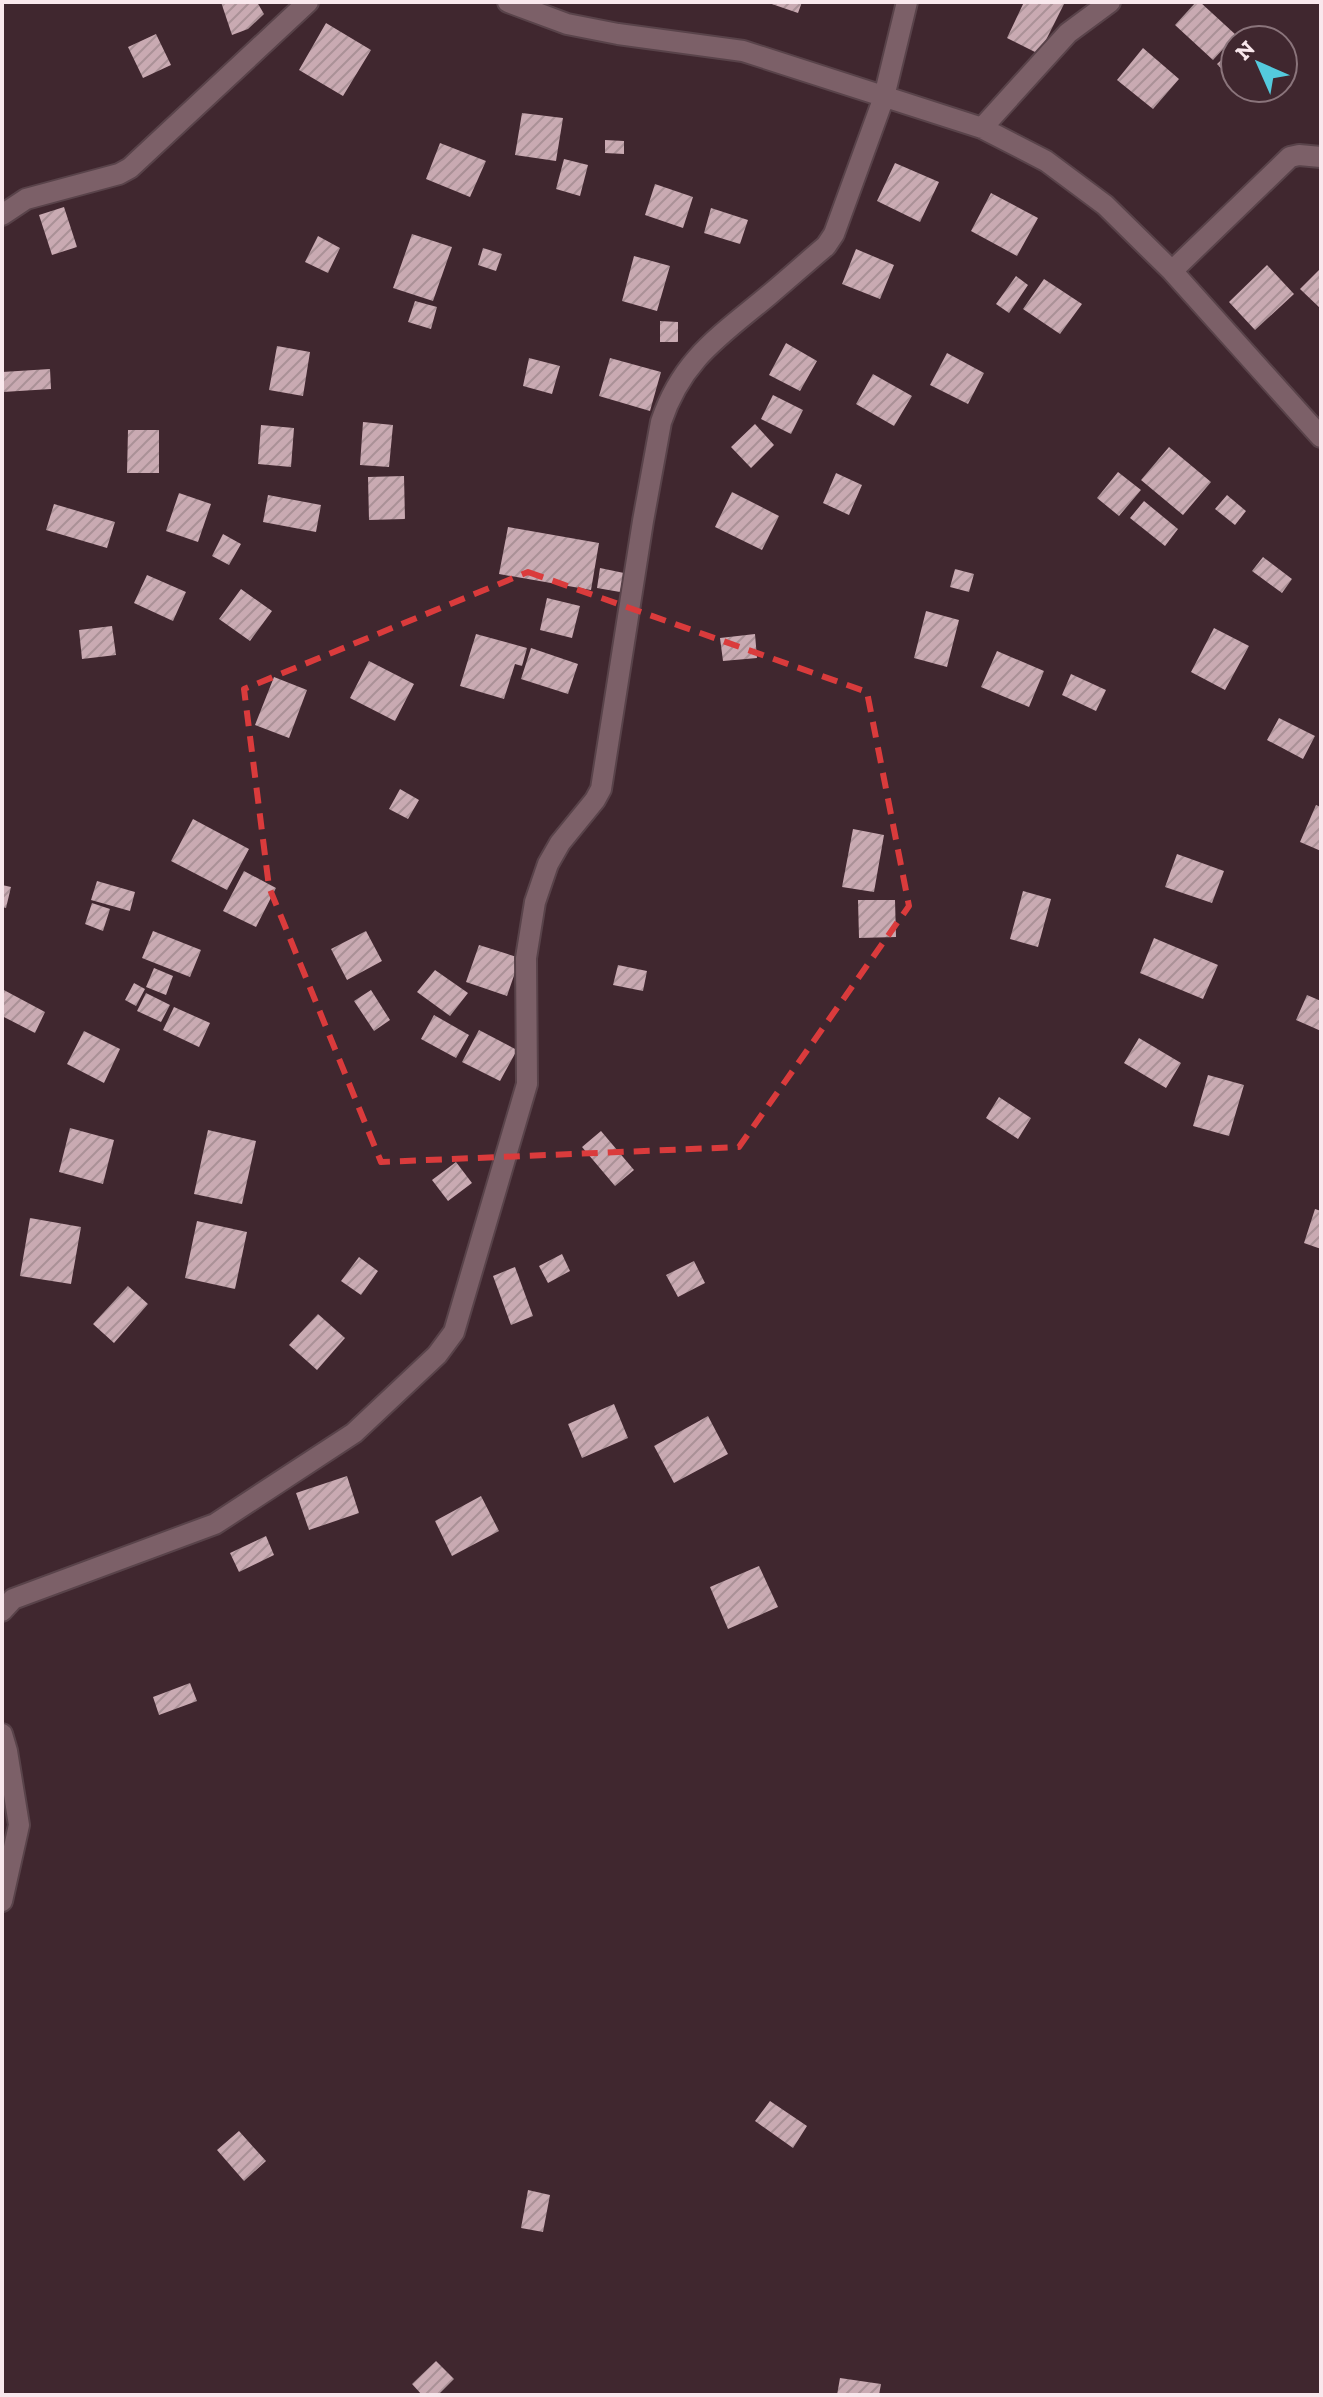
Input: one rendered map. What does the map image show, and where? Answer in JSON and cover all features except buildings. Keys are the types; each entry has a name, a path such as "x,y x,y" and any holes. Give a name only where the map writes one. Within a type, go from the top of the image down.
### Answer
{"street":[{"path":"2,215 26,199 119,174 130,168 308,2"},
{"path":"508,2 567,24 743,51 982,128 1046,161 1105,205 1172,271 1321,437"},
{"path":"2,1611 13,1599 215,1524 238,1510 354,1433 437,1355 454,1332 527,1084 526,958 535,902 548,864 560,843 601,789 643,521 666,407 677,384 709,343 826,246 834,234 884,97 907,2"},
{"path":"982,128 1068,33 1110,2"},
{"path":"1172,271 1290,157 1321,157"},
{"path":"2,1734 19,1825 2,1901"}],"highlighted area":[{"path":"528,572 867,692 909,906 739,1147 381,1162 269,887 244,689"}]}
